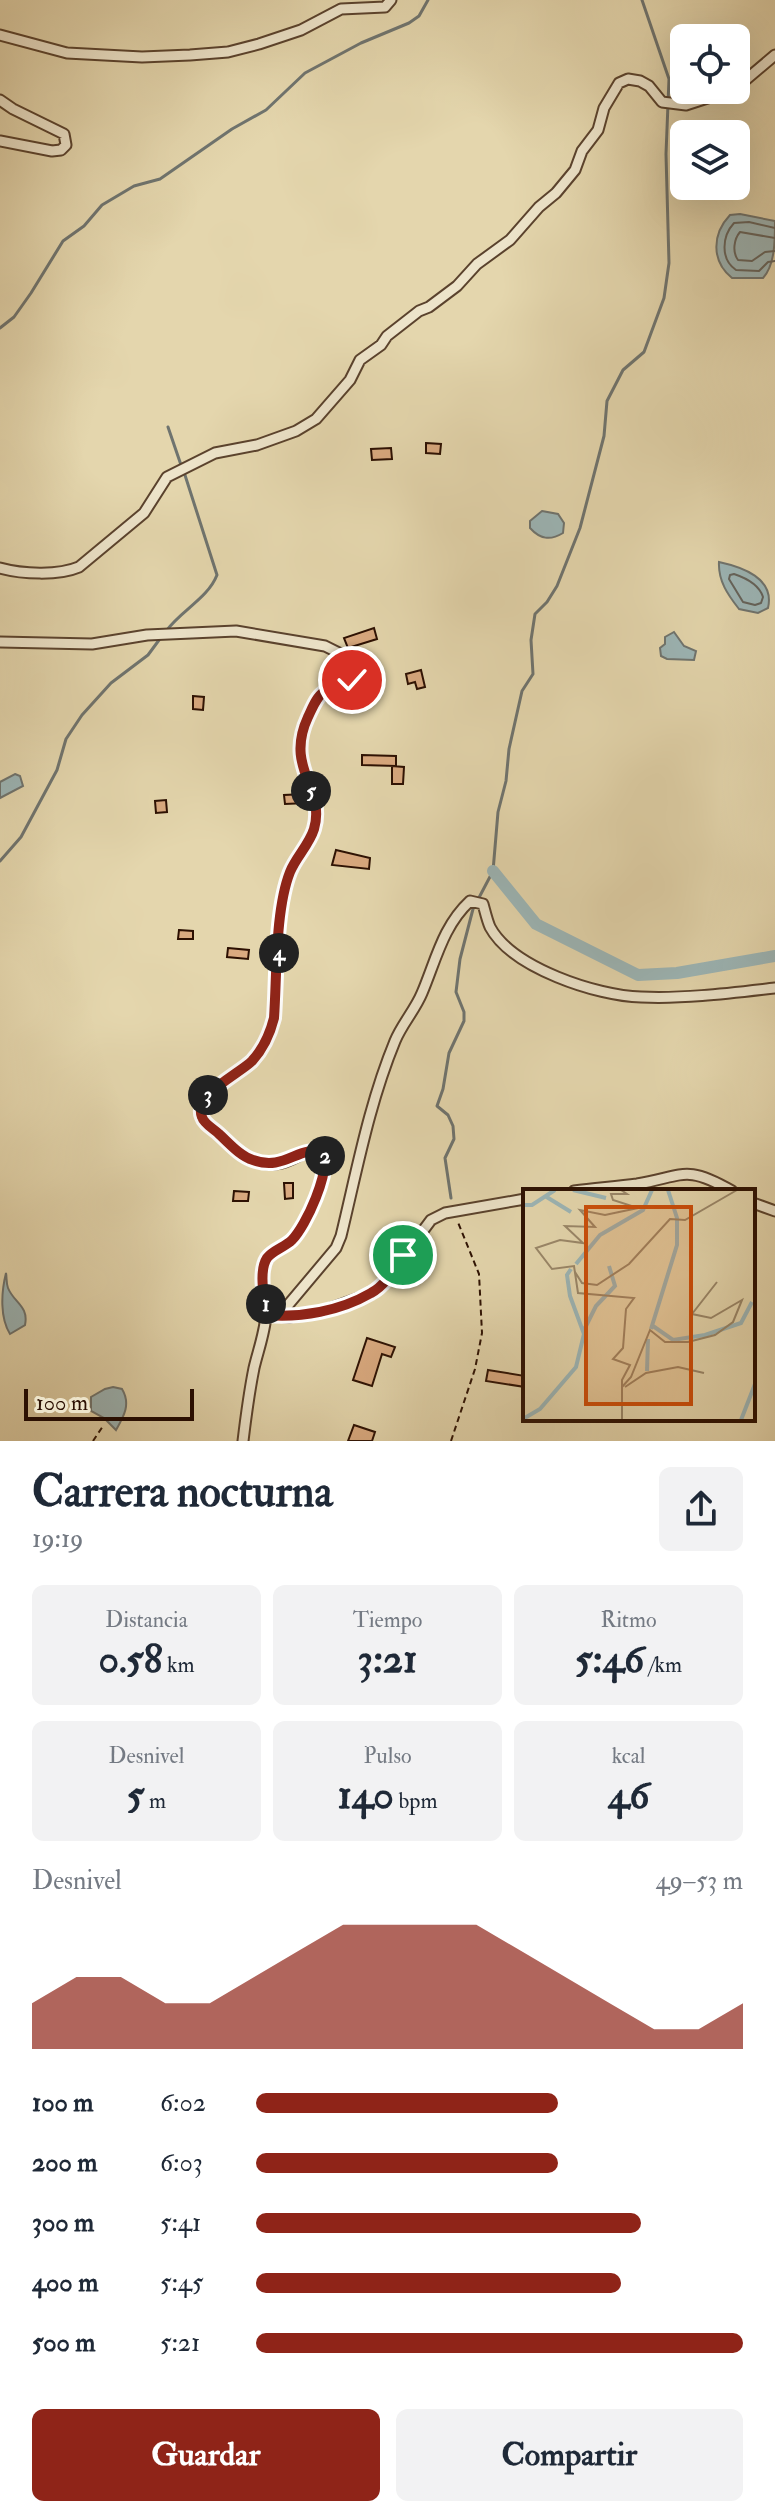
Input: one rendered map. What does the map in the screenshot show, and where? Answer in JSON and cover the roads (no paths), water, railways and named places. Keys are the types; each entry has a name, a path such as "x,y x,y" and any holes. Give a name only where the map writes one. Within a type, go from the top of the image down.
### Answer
{"street":[{"path":"0,35 67,53 142,57 216,53 259,44 341,9 385,7 391,0"},
{"path":"750,76 775,55"},
{"path":"0,568 22,573 70,571 79,567 144,513 167,477 215,453 257,445 296,431 316,419 350,380 360,360 419,311 457,286 477,264 510,240 556,193 575,170 582,151 598,130 604,108 619,83 628,79 640,81 649,86 662,102 670,103"},
{"path":"0,100 64,134 66,145 61,150 52,151 0,141"},
{"path":"0,642 92,644 147,635 236,631 325,646 347,657 353,666 352,680 325,692 314,703 299,743 299,761 314,805 314,827 291,870 283,897 271,1032 252,1061 215,1088 204,1099 200,1110 202,1119 245,1157 257,1162 281,1163 316,1150 323,1153 326,1159 321,1182 298,1233 287,1245 268,1257 264,1268 266,1315 248,1396 243,1441"},
{"path":"266,1315 283,1311 336,1248 368,1118 396,1038 421,995 449,926 470,901 483,904 490,928 512,953 541,971 582,985 638,997 775,988"},
{"path":"592,1189 637,1184 680,1173 702,1176 728,1189"},
{"path":"266,1315 289,1317 320,1312 372,1293 387,1279 431,1220 454,1212 523,1199"},
{"path":"755,1204 775,1211"}],"water":[{"path":"730,215 775,221 772,260 763,278 732,278 717,256 717,239 724,222"},
{"path":"542,511 558,514 564,523 563,533 545,538 530,528 530,521"},
{"path":"719,562 746,571 762,582 767,589 768,608 758,613 739,609 722,582"},
{"path":"674,632 684,646 696,651 694,660 661,656 660,648 665,644 665,637"},
{"path":"15,774 20,776 23,786 0,798 0,782"},
{"path":"6,1273 8,1288 23,1309 26,1319 25,1325 10,1334 2,1305"},
{"path":"113,1387 122,1389 126,1400 124,1415 116,1430 91,1411 91,1397"}],"waterway":[{"path":"0,328 14,317 63,241 84,226 102,205 134,186 160,179 232,129 266,110 305,73 361,43 409,23 419,16 428,0"},
{"path":"451,1198 445,1158 454,1139 453,1126 448,1115 437,1106 449,1053 464,1021 456,992 460,959 473,909 493,871 498,812 506,781 509,749 522,691 533,674 531,640 535,614 557,586 580,528 604,436 607,401 623,370 644,352 664,298 669,263 666,154 669,79 642,0"},
{"path":"168,427 181,465"},
{"path":"167,630 208,590 217,575 184,472"},
{"path":"0,861 21,837 57,770 66,739 82,715 111,683 148,655 162,636"},
{"path":"493,871 536,924 638,975 677,973 775,956"}]}
